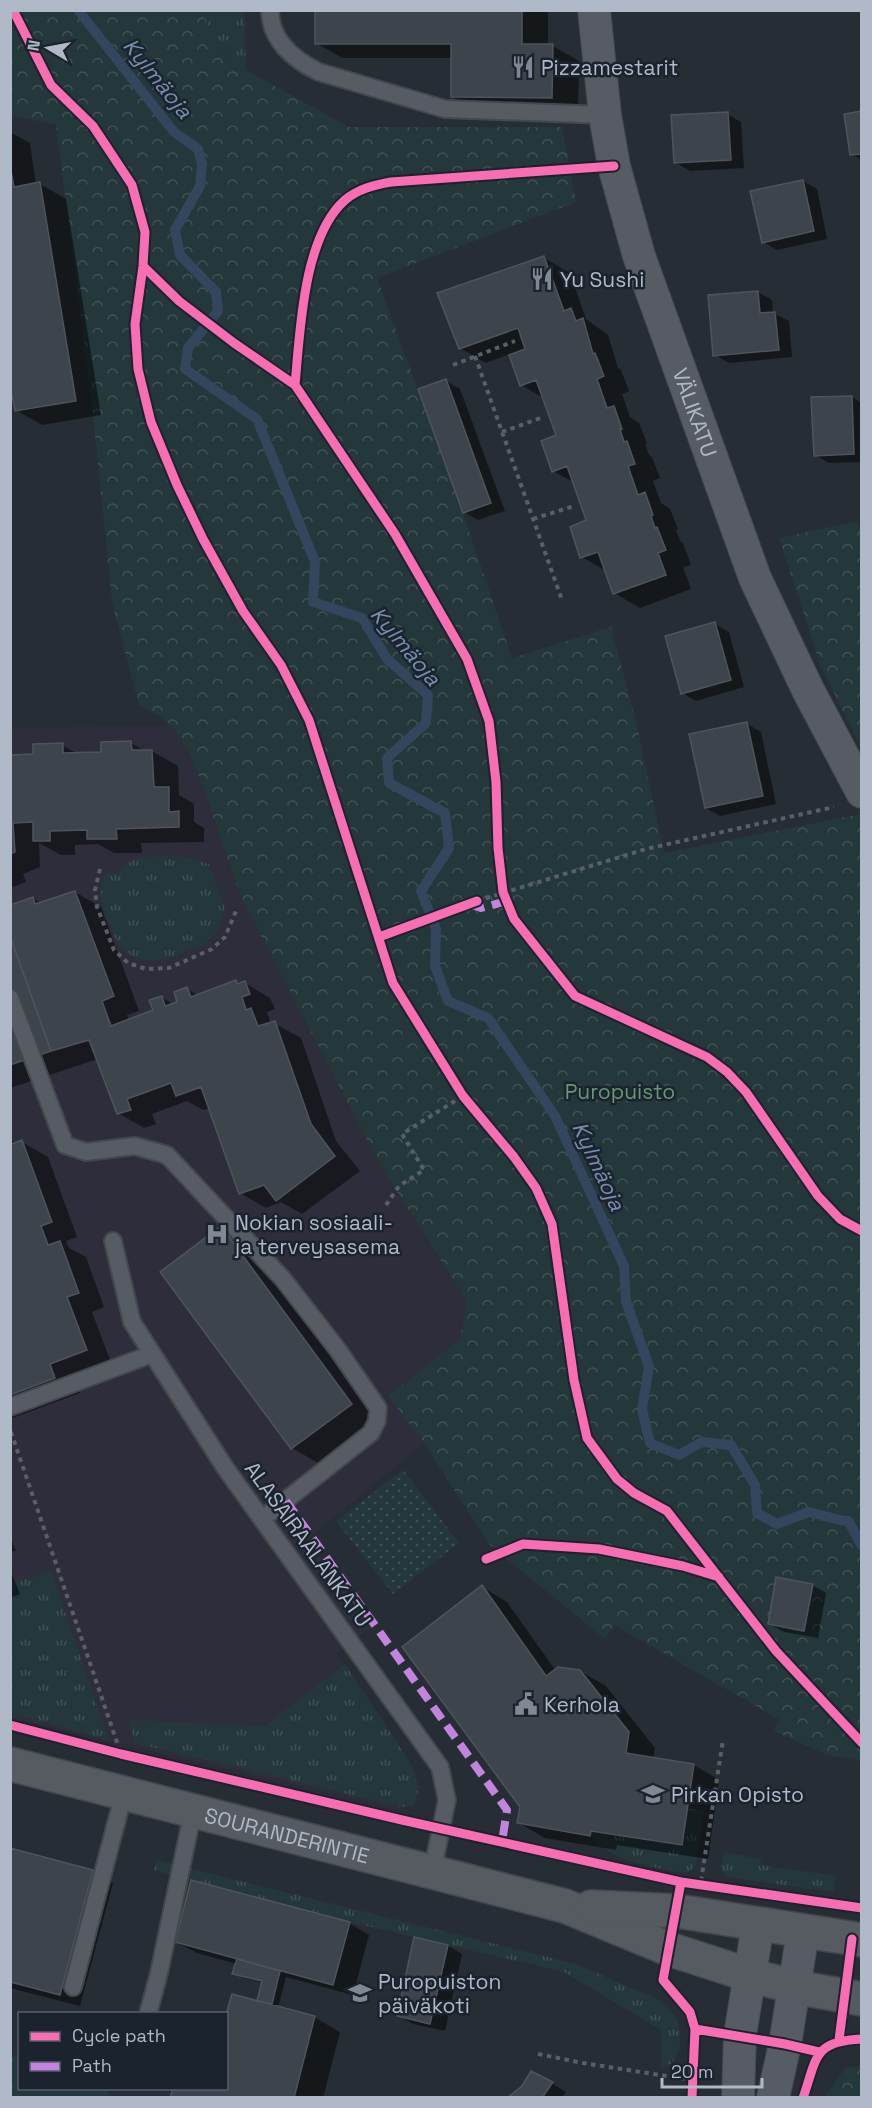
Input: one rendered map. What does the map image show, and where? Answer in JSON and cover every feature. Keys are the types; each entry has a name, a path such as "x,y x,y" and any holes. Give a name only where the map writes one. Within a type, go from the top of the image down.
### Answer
{"street":[{"name":"VÄLIKATU","path":"594,10 605,114 614,166 639,256 755,578 808,690 850,799"},
{"name":"SOURANDERINTIE","path":"11,1768 124,1793 565,1906 669,1949 749,1975 795,1987 861,1999"},
{"name":"SOURANDERINTIE","path":"565,1906 677,1911 861,1940"},
{"path":"738,2097 740,2035 758,1925"},
{"path":"773,2097 795,1987 803,1932"}],"lane":[{"path":"270,10 276,35 287,51 302,64 319,72 445,109 605,114"},
{"path":"10,998 65,1145 86,1152 135,1146 167,1155 283,1279 338,1350 378,1408 377,1420 371,1433 262,1519"},
{"name":"ALASAIRAALANKATU","path":"113,1241 132,1322 226,1469 440,1767 447,1800 432,1872"},
{"path":"10,1407 152,1354"},
{"path":"72,1987 124,1793"},
{"path":"148,2012 159,1973 193,1811"}],"path":[{"path":"453,365 515,341"},
{"path":"475,356 562,600"},
{"path":"502,432 543,417"},
{"path":"534,519 574,506"},
{"path":"474,902 505,896 646,849 850,799"},
{"path":"100,869 95,890 97,907 114,950 128,963 146,969 169,968 212,949 225,937 236,911"},
{"path":"501,881 505,896"},
{"path":"456,1086 470,1105"},
{"path":"386,1205 399,1185 424,1170 402,1134 463,1096"},
{"path":"10,1430 122,1754"},
{"path":"700,1884 723,1740"},
{"path":"110,1752 133,1757"},
{"path":"677,1911 681,1882 711,1886"},
{"path":"538,2054 692,2084 692,2070"}],"shaded area":[{"name":"Nokian sosiaali- ja terveysasema","path":"170,725 182,740 196,769 245,905 380,1165 467,1303 460,1339 388,1396 424,1443 308,1539 372,1627 337,1653 413,1767 419,1788 414,1805 401,1810 11,1718 11,728"}],"green space":[{"name":"Puropuisto","path":"10,11 203,11 206,25 234,68 246,70 349,127 562,127 576,202 377,278 463,513 512,658 611,627 637,725 664,853 861,814 861,1761 827,1755 774,1731 779,1719 614,1625 605,1639 490,1545 424,1443 388,1396 460,1339 467,1302 380,1165 245,905 198,774 186,748 167,722 139,705 112,602 92,404 56,125 11,115"},
{"path":"203,11 244,11 246,70 234,68 206,25"},
{"path":"858,521 862,537 861,747 821,667 779,538"},
{"path":"171,856 185,857 209,864 225,909 218,929 209,942 171,958 149,961 132,956 118,945 102,905 101,889 105,872 118,875 122,868 134,860"},
{"path":"403,1470 459,1543 393,1594 336,1521"},
{"path":"51,1571 109,1740 11,1714 11,1584"},
{"path":"345,1664 413,1767 419,1788 414,1805 401,1807 135,1743 129,1720 265,1726"},
{"path":"687,1808 704,1810 696,1865 689,1872 679,1873 619,1857 590,1836 591,1831 682,1845"},
{"path":"724,1852 761,1859 761,1865 836,1876 833,1892 727,1877 721,1869"},
{"path":"157,1860 575,1964 660,2000 671,2011 678,2023 680,2044 676,2057 661,2069 661,2030 564,1972 350,1922 154,1870"},
{"path":"11,2055 18,2058 18,2090 107,2090 111,2097 11,2097"},
{"path":"861,2066 861,2097 825,2097 845,2068"}],"building":[{"path":"315,10 522,10 522,44 553,44 552,98 451,97 451,44 315,44"},
{"path":"862,111 862,154 850,155 844,114"},
{"path":"728,112 731,160 674,163 671,115"},
{"path":"10,166 14,187 40,182 76,401 15,411 10,384"},
{"path":"803,180 814,231 762,243 750,191"},
{"path":"544,256 564,311 571,308 576,321 583,318 593,354 595,353 604,376 597,379 607,408 614,406 624,442 627,441 635,464 628,466 638,495 645,492 655,528 657,527 666,550 658,553 666,575 613,594 598,552 580,558 570,527 586,520 567,466 552,472 541,441 556,435 536,380 520,386 509,355 525,349 518,328 459,349 437,293"},
{"path":"758,291 760,313 775,312 779,350 713,356 708,295"},
{"path":"446,379 491,503 463,513 418,389"},
{"path":"852,396 854,454 814,456 811,397"},
{"path":"715,622 731,680 681,694 665,636"},
{"path":"747,722 763,796 705,808 689,734"},
{"path":"131,741 132,750 152,750 154,787 169,787 169,812 179,811 179,827 116,829 117,839 87,839 87,830 50,831 50,841 33,841 33,822 13,823 15,852 10,854 10,755 33,754 33,744 63,743 63,753 101,752 101,742"},
{"path":"75,891 114,996 102,1001 111,1026 153,1010 149,1000 162,996 165,1006 177,1002 174,992 187,987 191,997 236,980 237,984 245,981 250,994 242,997 246,1010 251,1008 258,1026 275,1021 311,1124 335,1156 276,1201 264,1185 239,1194 201,1087 176,1096 171,1083 127,1099 131,1110 117,1114 89,1040 51,1051 10,936 10,905 33,897 35,904"},
{"path":"10,936 51,1051 10,1065"},
{"path":"10,1140 12,1144 22,1140 52,1222 41,1226 48,1245 60,1241 79,1293 67,1297 87,1350 50,1364 55,1378 10,1395"},
{"path":"221,1226 352,1404 291,1449 160,1272"},
{"path":"776,1577 813,1584 804,1631 768,1624"},
{"name":"Kerhola","path":"482,1585 546,1676 558,1667 580,1670 629,1732 626,1753 694,1764 682,1845 591,1831 590,1836 517,1823 520,1807 402,1647"},
{"path":"10,1848 93,1870 60,1995 10,1982"},
{"path":"191,1880 350,1922 333,1985 175,1942"},
{"path":"414,1937 448,1945 430,2024 397,2016"},
{"path":"237,1959 280,1971 272,2004 257,2001 262,1981 232,1974"},
{"path":"232,1994 315,2016 294,2098 170,2098 172,2090 228,2090 227,2012"},
{"path":"531,2071 553,2082 542,2098 507,2098 522,2086"}],"waterway":[{"name":"Kylmäoja","path":"78,10 174,132 198,149 202,164 200,186 175,230 180,255 216,292 218,311 188,348 185,369 257,419 315,562 313,602 362,618 387,659 428,695 426,723 387,758 389,783 445,813 449,848 421,891 436,929 435,966 448,1001 488,1018 555,1116 624,1266 626,1301 649,1367 642,1409 650,1443 679,1455 702,1442 731,1445 755,1485 757,1513 777,1524 809,1512 849,1522 862,1546"}],"marked path":[{"path":"470,904 481,908 507,901"},
{"path":"286,1501 507,1810 502,1842"}],"cycle path":[{"path":"13,10 51,85 93,126 132,185 145,232 135,324 138,369 151,422 177,485 203,539 243,611 281,665 309,720 393,983 463,1096 514,1157 536,1188 552,1224 574,1380 587,1438 617,1479 634,1493 667,1511 776,1651 862,1743"},
{"path":"295,385 302,313 312,261 320,237 331,216 350,196 366,188 391,182 614,166"},
{"path":"143,266 179,301 295,385 395,534 467,659 489,721 496,782 498,848 503,892 514,919 575,996 707,1057 727,1072 746,1092 818,1196 840,1219 862,1231"},
{"path":"379,937 477,901"},
{"path":"486,1559 523,1544 599,1549 683,1566 719,1577"},
{"path":"10,1725 121,1754 402,1820 681,1882 862,1908"},
{"path":"681,1882 663,1980 690,2012 695,2029 692,2098"},
{"path":"839,2040 852,1939"},
{"path":"695,2029 819,2052"},
{"path":"803,2098 819,2054 834,2043 862,2039"}],"place":[{"name":"Pizzamestarit","path":"523,67"},
{"name":"Yu Sushi","path":"542,279"},
{"name":"Nokian sosiaali- ja terveysasema","path":"217,1234"},
{"name":"Kerhola","path":"526,1704"},
{"name":"Pirkan Opisto","path":"653,1794"},
{"name":"Puropuiston päiväkoti","path":"360,1993"}]}
